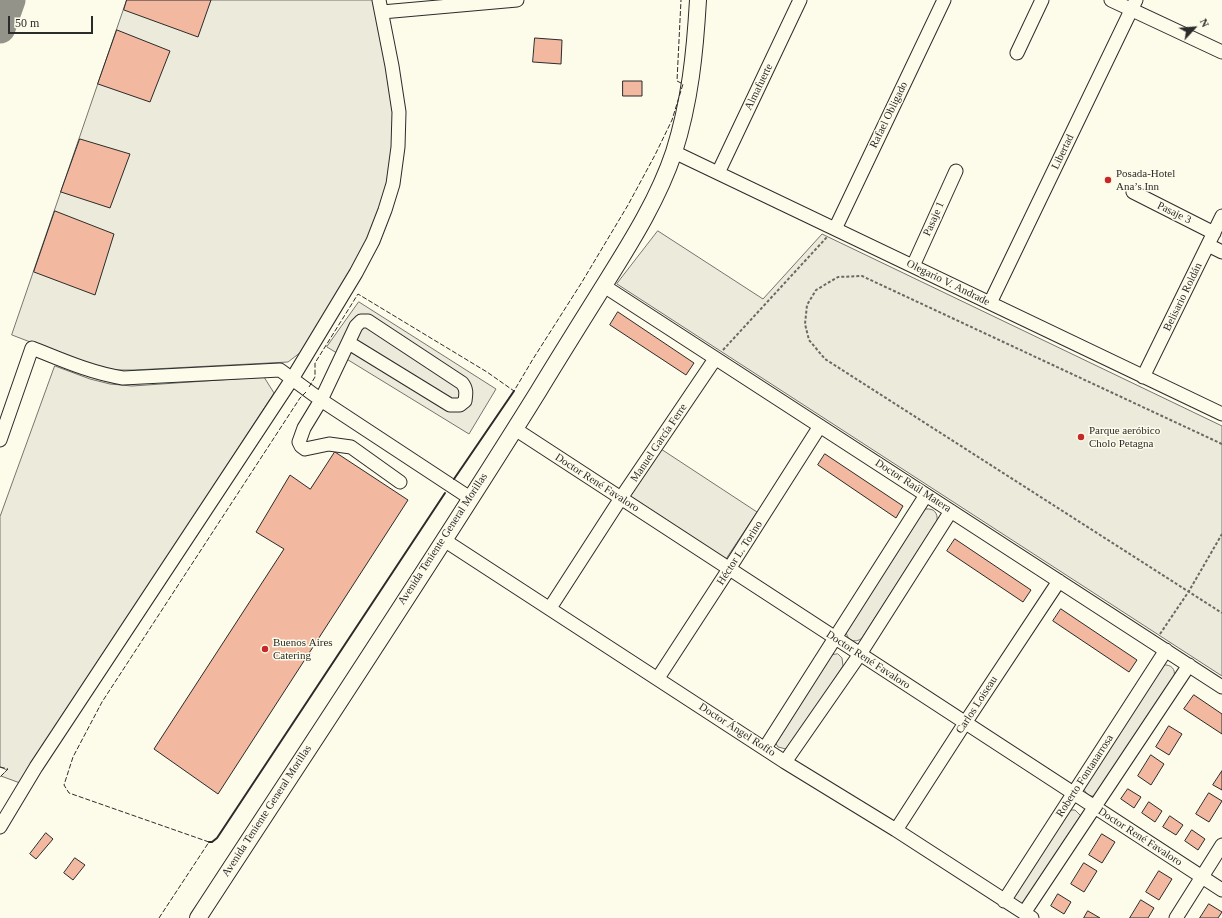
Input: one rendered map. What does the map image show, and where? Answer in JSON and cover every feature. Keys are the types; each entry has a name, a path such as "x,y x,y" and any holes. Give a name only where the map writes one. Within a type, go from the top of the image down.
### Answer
{"main road":[{"name":"Avenida Teniente General Morillas","path":"198,918 444,540 628,248 664,178 674,152 691,82 698,0"}],"street":[{"path":"0,827 36,767 292,379 373,241 393,184 398,148 399,112 381,6 517,0"},
{"name":"Almafuerte","path":"718,173 800,0"},
{"name":"Rafael Obligado","path":"835,229 944,0"},
{"path":"1017,53 1042,0"},
{"path":"1111,0 1134,5 1222,52"},
{"name":"Libertad","path":"990,303 1134,5"},
{"name":"Olegario V. Andrade","path":"674,152 1222,414"},
{"name":"Pasaje 1","path":"913,266 956,171"},
{"name":"Pasaje 3","path":"1133,192 1214,233"},
{"name":"Belisario Roldán","path":"1143,377 1222,216"},
{"path":"1208,245 1222,252"},
{"name":"Doctor Raúl Matera","path":"604,286 1222,687"},
{"path":"349,342 450,405 460,405 465,400 466,392 462,383 368,320 361,321 356,326 322,400 304,428 299,442 305,449 329,444 351,447 400,482"},
{"path":"0,440 32,348 107,376 123,378 280,370 322,400 470,498"},
{"name":"Manuel García Ferre","path":"550,608 621,498 715,359"},
{"name":"Héctor L. Torino","path":"658,678 820,426"},
{"name":"Doctor René Favaloro","path":"515,429 1222,890"},
{"path":"765,748 926,495"},
{"path":"786,762 860,654 950,511"},
{"name":"Doctor Ángel Roffo","path":"444,540 786,762 896,830 1028,916"},
{"name":"Carlos Loiseau","path":"896,830 1059,581"},
{"name":"Roberto Fontanarrosa","path":"1004,901 1166,650"},
{"path":"1028,916 1095,807 1189,665"},
{"path":"1176,918 1222,846"}],"path":[{"path":"715,359 835,229"},
{"path":"1222,444 862,276 838,277 816,290 807,305 805,324 809,340 825,359 1222,613"},
{"path":"1154,643 1188,591 1222,534"}],"shaded area":[{"path":"127,0 375,0 396,111 391,179 369,243 301,352 288,362 113,370 90,365 12,335"},
{"path":"658,231 763,299 822,234 1222,426 1222,676 617,284"},
{"path":"359,302 496,389 469,434 327,347"},
{"path":"55,366 90,379 110,384 132,386 264,377 274,393 20,783 1,776 7,770 0,767 0,517"},
{"path":"661,449 757,512 726,559 630,496"},
{"path":"926,509 931,509 935,512 937,521 862,638 857,641 849,639 846,630 923,511"},
{"path":"838,654 842,658 843,666 790,746 786,749 778,747 775,742 832,655"},
{"path":"1163,665 1171,666 1174,669 1174,677 1095,796 1088,795 1084,789"},
{"path":"1069,810 1075,810 1081,816 1023,905 1015,903 1012,895"}],"building":[{"path":"127,0 211,0 198,37 124,10"},
{"path":"117,30 170,51 150,102 98,84"},
{"path":"535,38 562,40 561,64 533,62"},
{"path":"623,81 642,81 642,96 623,96"},
{"path":"80,139 130,154 110,208 61,192"},
{"path":"55,211 114,234 95,295 34,272"},
{"path":"618,312 694,363 686,375 610,325"},
{"name":"Buenos Aires Catering","path":"335,452 408,500 218,794 154,749 284,549 256,532 290,475 310,489"},
{"path":"825,454 903,506 896,518 818,465"},
{"path":"955,539 1031,590 1023,602 947,551"},
{"path":"1061,609 1137,660 1129,672 1053,621"},
{"path":"1194,695 1222,714 1222,734 1184,709"},
{"path":"1169,726 1182,734 1169,755 1156,747"},
{"path":"1151,755 1164,764 1151,785 1138,776"},
{"path":"1222,771 1222,790 1213,785"},
{"path":"1128,789 1141,797 1134,808 1121,799"},
{"path":"1209,793 1222,801 1209,822 1196,814"},
{"path":"1149,802 1162,811 1155,822 1142,813"},
{"path":"1170,816 1183,825 1176,835 1163,827"},
{"path":"1192,830 1205,839 1198,850 1185,841"},
{"path":"46,833 53,839 36,859 30,854"},
{"path":"1102,834 1115,842 1102,863 1089,855"},
{"path":"75,858 85,865 73,880 64,873"},
{"path":"1084,863 1097,871 1084,892 1071,884"},
{"path":"1159,871 1172,879 1159,900 1146,892"},
{"path":"1058,894 1071,902 1064,914 1051,906"},
{"path":"1141,900 1154,908 1148,918 1130,918"},
{"path":"1209,904 1222,912 1218,918 1200,918"},
{"path":"1088,911 1100,918 1084,918"}],"taxiway":[{"path":"0,28 10,0"}],"fence":[{"path":"309,387 315,377 315,363 358,294 487,372 514,391 628,205 672,120 683,84 677,81 681,0"},
{"path":"159,918 209,842 69,793 64,785 73,757 102,702 300,398 306,392"},
{"path":"0,767 8,769 0,777"}],"wall":[{"path":"454,479 514,391"},
{"path":"209,842 212,842 217,838 445,493"}],"place":[{"name":"Posada-Hotel Ana’s Inn","path":"1108,180"},
{"name":"Parque aeróbico Cholo Petagna","path":"1081,437"},
{"name":"Buenos Aires Catering","path":"265,649"}]}
